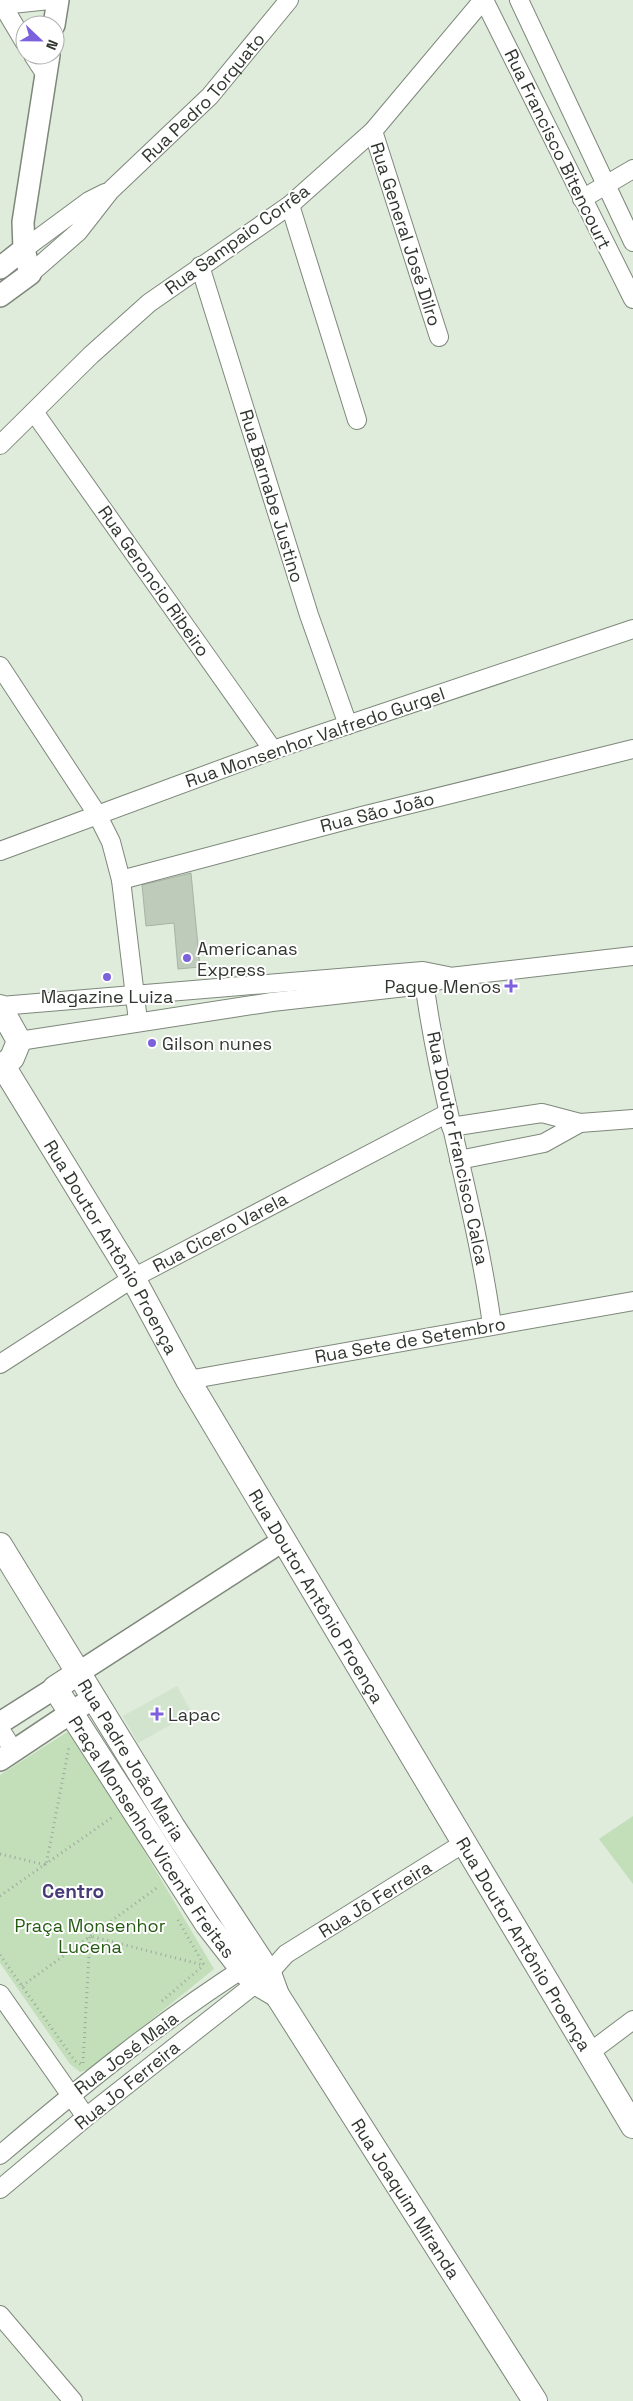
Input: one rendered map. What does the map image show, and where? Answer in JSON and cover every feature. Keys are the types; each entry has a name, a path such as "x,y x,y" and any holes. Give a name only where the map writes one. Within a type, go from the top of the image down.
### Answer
{"main road":[{"path":"0,1007 19,1041 12,1058 2,1067"},
{"name":"Rua Doutor Antônio Proença","path":"2,1067 132,1278 188,1380 633,2126"},
{"name":"Rua Padre João Maria","path":"0,1544 93,1698 163,1833"},
{"path":"55,1688 78,1673"},
{"name":"Praça Monsenhor Vicente Freitas","path":"55,1688 71,1712 163,1833 207,1924 260,1975"},
{"name":"Rua Joaquim Miranda","path":"260,1975 536,2401"}],"street":[{"path":"15,26 1,3 50,0"},
{"path":"56,15 58,0"},
{"name":"Rua Pedro Torquato","path":"0,296 30,274 78,232 110,191 210,96 289,0"},
{"name":"Rua Sampaio Corrêa","path":"0,445 91,355 149,303 290,205 373,131 484,0"},
{"name":"Rua Francisco Bitencourt","path":"484,0 633,299"},
{"name":"Rua Francisco Bitencourt","path":"519,0 633,242"},
{"path":"30,274 24,250 23,222 47,65"},
{"name":"Rua General José Dilro","path":"373,131 439,337"},
{"path":"582,199 633,169"},
{"name":"Rua Pedro Torquato","path":"0,268 89,201 110,191"},
{"path":"290,205 357,420"},
{"name":"Rua Barnabe Justino","path":"200,266 309,615 348,725"},
{"name":"Rua Geroncio Ribeiro","path":"34,412 272,750"},
{"name":"Rua Monsenhor Valfredo Gurgel","path":"0,852 97,814 272,750 633,629"},
{"path":"0,666 97,814 111,842 121,880 138,1021"},
{"name":"Rua São João","path":"121,880 371,813 633,748"},
{"path":"0,1007 270,983 450,977 633,956"},
{"path":"19,1041 424,978"},
{"name":"Rua Doutor Francisco Calca","path":"424,978 449,1120 476,1233 492,1325"},
{"path":"270,983 272,1002"},
{"name":"Rua Cicero Varela","path":"0,1364 132,1278 449,1120 542,1113 580,1123"},
{"path":"459,1160 544,1143 580,1123 633,1119"},
{"name":"Rua Sete de Setembro","path":"188,1380 633,1301"},
{"path":"78,1673 284,1540"},
{"path":"0,1723 55,1688"},
{"path":"0,1729 7,1756 93,1698"},
{"name":"Rua Jô Ferreira","path":"260,1975 286,1954 464,1843"},
{"name":"Rua José Maia","path":"0,2155 71,2095 150,2034 260,1975"},
{"name":"Rua Jo Ferreira","path":"0,2190 260,1975"},
{"path":"0,1994 86,2117"},
{"path":"589,2053 633,2020"},
{"path":"0,2315 73,2401"}],"path":[{"path":"46,1865 70,1744"},
{"path":"0,1896 117,1814"},
{"path":"0,1854 46,1865"},
{"path":"154,1879 163,1895"},
{"path":"22,1986 158,1887"},
{"path":"176,1918 204,1965"},
{"path":"90,1936 204,1965"},
{"path":"0,1955 75,2061 84,2065 90,1936"},
{"path":"159,2003 204,1965"}],"shaded area":[{"name":"Lapac","path":"177,1686 192,1713 138,1743 123,1716"}],"green space":[{"name":"Praça Monsenhor Lucena","path":"72,1729 214,1969 90,2069 80,2072 70,2064 0,1963 0,1775"},
{"path":"633,1816 633,1884 599,1839"}],"building":[{"path":"191,873 200,967 178,969 174,923 146,926 142,885"}],"place":[{"name":"Americanas Express","path":"187,958"},
{"name":"Magazine Luiza","path":"107,977"},
{"name":"Pague Menos","path":"511,986"},
{"name":"Gilson nunes","path":"152,1043"},
{"name":"Lapac","path":"157,1714"}],"district":[{"name":"Centro","path":"73,1891"}]}
